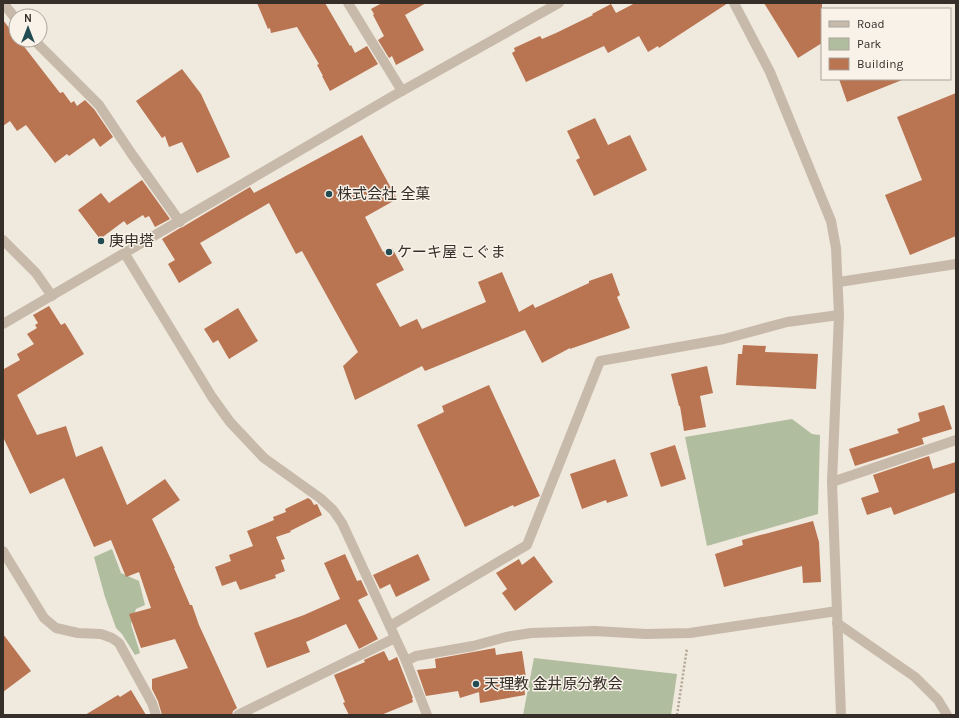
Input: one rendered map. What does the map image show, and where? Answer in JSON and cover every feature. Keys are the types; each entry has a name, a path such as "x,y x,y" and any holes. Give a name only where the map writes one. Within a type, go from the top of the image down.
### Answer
{"street":[{"path":"348,3 402,91"},
{"path":"3,324 402,91 559,3"},
{"path":"734,3 770,72 831,221 836,248 839,282 839,315 832,482 841,715"},
{"path":"42,48 99,105 180,222"},
{"path":"3,240 36,273 52,296"},
{"path":"125,254 212,397 230,422 264,458 333,510 342,523 406,660 427,715"},
{"path":"839,282 956,264"},
{"path":"390,626 526,545 600,361 724,339 787,322 839,315"},
{"path":"832,482 956,440"},
{"path":"3,551 44,618 56,628 78,633 101,634 112,638 119,643 152,703 156,715"},
{"path":"406,660 416,656 473,646 506,636 531,633 595,631 646,634 688,633 837,612"},
{"path":"837,623 915,677 938,700 947,715"},
{"path":"238,715 395,638"}],"path":[{"path":"677,715 688,633"}],"green space":[{"path":"792,419 812,434 820,435 818,514 707,546 685,437"},
{"path":"112,549 121,573 139,581 145,605 136,609 131,624 140,653 135,655 122,634 116,628 105,597 94,557"},
{"path":"534,658 677,674 671,715 523,715"}],"building":[{"path":"257,3 325,3 355,53 367,46 378,64 330,91 317,65 319,64 297,27 271,33 270,28 268,29"},
{"path":"382,3 426,3 405,15 424,50 396,65 392,56 389,58 378,40 384,36 371,9"},
{"path":"635,3 728,3 659,48 658,46 648,52 639,36 608,53 604,46 526,82 512,53 515,51 514,48 540,36 542,39 556,33 593,15 592,14 611,4 616,13"},
{"path":"764,3 822,3 821,44 798,58"},
{"path":"3,20 8,27 8,48 25,48 60,93 63,92 71,103 74,101 77,106 85,100 94,109 113,137 100,147 94,138 69,156 67,154 55,163 26,125 17,131 10,121 3,126"},
{"path":"182,69 201,94 230,157 197,173 182,142 169,147 165,136 162,138 136,101"},
{"path":"839,80 902,80 847,102"},
{"path":"956,93 956,236 910,255 885,195 922,180 897,117"},
{"path":"595,118 608,145 630,135 647,170 594,196 576,160 580,158 567,131"},
{"path":"362,135 397,199 365,217 383,252 392,248 404,270 376,284 400,327 417,319 422,329 486,302 478,282 502,272 519,312 533,304 535,308 589,283 589,281 612,273 620,295 617,297 630,328 570,348 542,363 525,330 425,371 422,366 355,400 343,366 358,352 302,251 296,254 269,203 200,243 212,263 179,283 168,264 175,260 162,239 250,187 254,193"},
{"path":"142,180 170,219 155,227 149,216 145,218 143,215 127,225 124,221 100,239 78,210 101,193 109,203"},
{"path":"49,306 61,325 65,323 84,354 17,395 37,435 66,426 76,457 102,446 127,505 165,479 180,500 152,519 175,568 190,605 192,605 199,625 237,708 233,711 232,715 162,715 158,701 152,689 152,679 188,668 175,639 141,648 129,614 151,608 139,572 126,577 111,540 94,547 64,478 30,494 3,437 3,367 4,369 20,360 17,354 34,344 27,334 37,328 35,325 38,323 33,315"},
{"path":"238,308 258,341 229,359 218,340 213,343 204,329"},
{"path":"743,345 766,346 765,352 818,354 816,389 736,385 738,354 742,354"},
{"path":"707,366 713,393 700,396 706,427 684,431 680,406 671,374"},
{"path":"489,385 540,496 514,507 513,505 465,527 417,425 444,412 442,406"},
{"path":"944,405 952,429 922,438 924,444 855,466 849,449 899,433 897,429 920,421 918,413"},
{"path":"675,445 686,479 661,487 650,453"},
{"path":"929,456 933,469 956,462 956,492 894,515 891,507 867,515 861,498 879,492 873,475"},
{"path":"615,459 628,496 607,503 606,500 582,509 570,474"},
{"path":"308,498 314,505 317,504 322,515 290,531 291,532 276,537 285,559 281,560 285,571 275,575 276,578 240,590 236,581 222,586 215,567 231,561 229,555 253,546 247,531 274,520 273,517 286,512 285,509"},
{"path":"813,521 819,542 821,582 803,583 802,566 724,587 715,554 743,545 742,540"},
{"path":"345,554 357,581 361,580 368,595 358,600 378,639 359,649 346,624 306,642 310,652 267,668 254,633 304,615 340,599 324,563"},
{"path":"418,554 430,580 396,597 390,584 380,589 373,575"},
{"path":"534,556 553,582 515,611 502,593 507,589 496,573 519,559 522,565"},
{"path":"3,634 31,671 3,692"},
{"path":"495,648 496,655 522,651 527,684 524,684 525,695 480,703 479,692 460,698 458,691 426,696 417,670 436,668 435,659"},
{"path":"384,651 389,661 397,657 413,698 413,702 381,715 349,715 343,703 345,702 334,675 365,662 364,660"},
{"path":"131,690 146,715 85,715 118,695 120,697"}],"place":[{"name":"株式会社 全菓","path":"329,194"},
{"name":"庚申塔","path":"101,241"},
{"name":"ケーキ屋 こぐま","path":"389,252"},
{"name":"天理教 金井原分教会","path":"476,684"}]}
